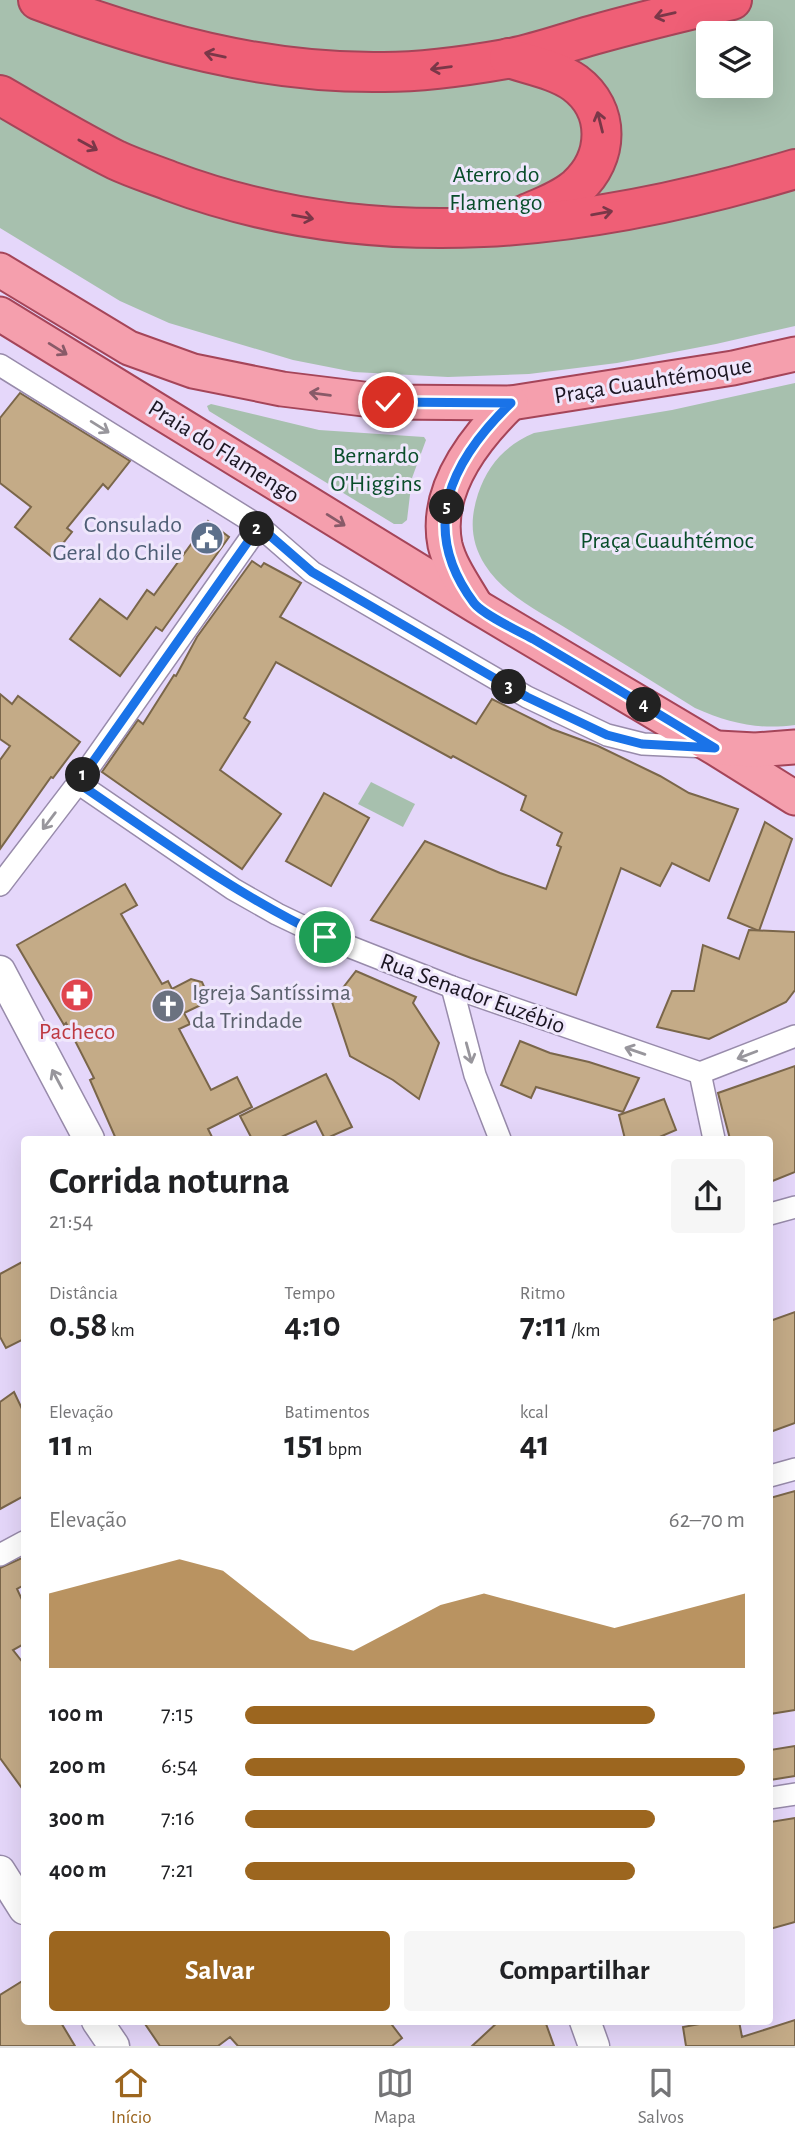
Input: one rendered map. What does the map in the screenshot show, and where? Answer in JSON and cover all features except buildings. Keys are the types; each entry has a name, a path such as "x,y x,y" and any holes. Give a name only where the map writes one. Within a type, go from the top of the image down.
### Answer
{"highway":[{"path":"38,0 161,43 251,62 324,70 384,72 433,69 509,58 654,18 732,0"},
{"path":"493,228 558,200 575,189 588,176 595,163 604,131 599,113 586,93 574,83 558,74 509,58"},
{"path":"14,103 117,161 209,195 269,211 330,222 398,228 493,228 561,220 737,186 795,169"}],"main road":[{"name":"Praia do Flamengo","path":"0,270 130,348 193,371 282,389 388,402 511,403"},
{"name":"Praia do Flamengo","path":"0,314 476,606 715,748"},
{"name":"Praça Cuauhtémoque","path":"511,403 733,368 795,354"},
{"path":"476,606 452,565 445,545 447,499 473,444 511,403"},
{"path":"715,748 755,750 795,747"},
{"path":"715,748 795,798"}],"street":[{"name":"Praia do Flamengo","path":"0,365 259,526 312,572 527,697 607,735 642,744 715,748"},
{"path":"0,886 78,783 259,526"},
{"name":"Rua Senador Euzébio","path":"78,783 233,889 325,937 452,987 699,1073"},
{"path":"0,971 87,1136"},
{"path":"452,987 475,1075 499,1136"},
{"path":"713,1136 699,1073 795,1036"},
{"path":"773,1213 795,1208"},
{"path":"773,1475 795,1469"},
{"path":"0,1555 21,1544"},
{"path":"773,1798 795,1794"},
{"path":"0,1871 21,1904"},
{"path":"100,2025 114,2046"},
{"path":"586,2025 594,2046"}],"green space":[{"name":"Aterro do Flamengo","path":"0,0 795,0 795,326 617,363 529,374 448,377 354,372 293,360 169,323 120,301 0,228"},
{"name":"Praça Cuauhtémoc","path":"795,383 795,725 769,727 744,724 695,708 515,596 503,587 485,565 476,547 473,530 478,494 493,465 515,443 534,433 672,410"},
{"name":"Bernardo O'Higgins","path":"211,404 319,430 424,437 426,440 412,478 407,520 402,524 394,524 209,411 207,406"},
{"path":"371,782 415,804 403,827 358,804"}],"place":[{"name":"Consulado Geral do Chile","path":"207,538"},
{"name":"Pacheco","path":"77,995"},
{"name":"Igreja Santíssima da Trindade","path":"168,1006"}],"route":[{"path":"325,937 233,889 78,783 259,526 312,572 527,697 607,735 642,744 715,748 476,606 452,565 445,545 447,499 473,444 511,403 388,402"}]}
